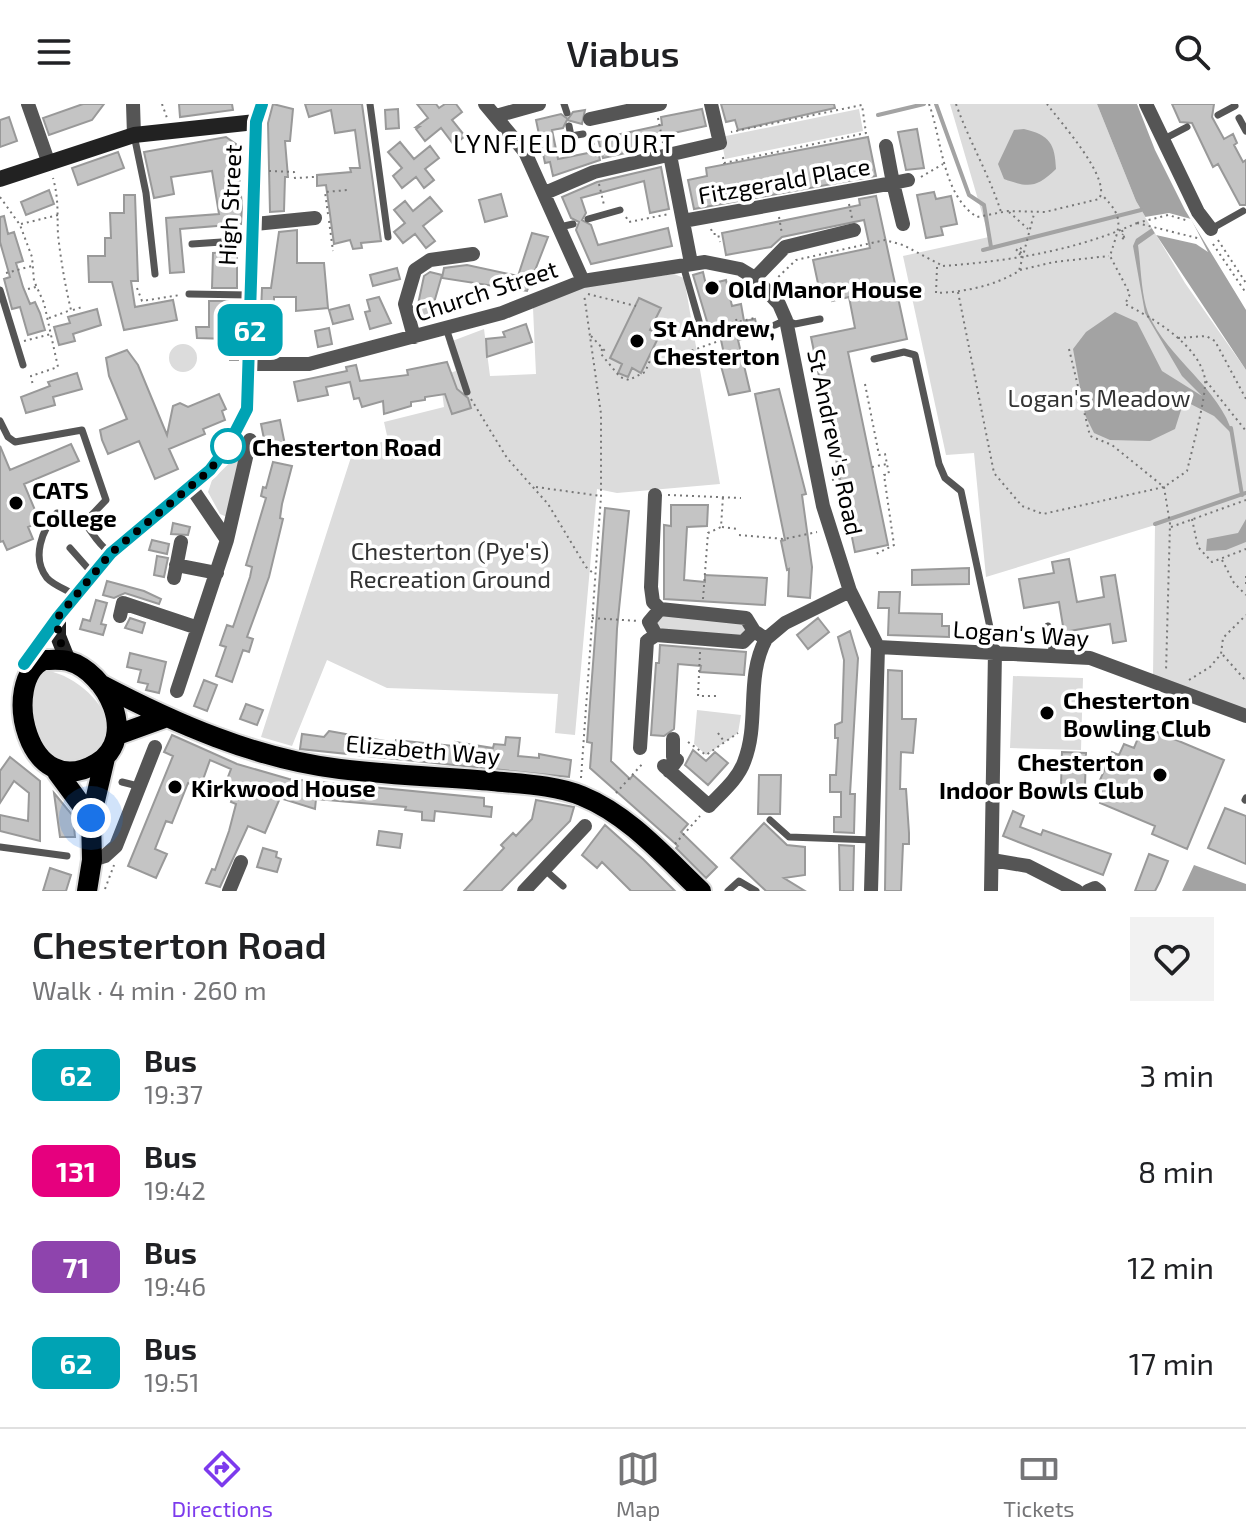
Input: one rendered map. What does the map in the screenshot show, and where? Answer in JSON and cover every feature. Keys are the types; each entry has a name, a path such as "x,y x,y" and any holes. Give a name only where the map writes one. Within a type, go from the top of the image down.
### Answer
{"main road":[{"path":"87,891 92,860 91,818 105,758 117,735 113,703 86,670 68,661 24,664 14,674 2,708 8,735 21,751 57,772 91,818"},
{"name":"Elizabeth Way","path":"100,684 164,718 296,761 340,769 535,785 579,795 603,806 712,891"},
{"path":"117,735 164,718"},
{"path":"57,772 81,772 105,758"},
{"name":"Elizabeth Way","path":"664,855 701,891"}],"street":[{"path":"28,104 48,161"},
{"path":"133,104 134,135"},
{"name":"High Street","path":"24,664 75,595 111,553 191,487 228,446 247,409 256,122 262,104"},
{"name":"Church Street","path":"250,364 309,364 502,313 583,287 566,226 525,152 485,104"},
{"path":"496,116 539,104"},
{"path":"590,119 658,104"},
{"path":"545,193 596,172 719,139 711,104"},
{"path":"1146,104 1210,234"},
{"path":"0,179 134,135 256,122"},
{"name":"Fitzgerald Place","path":"886,146 900,182 903,224"},
{"path":"668,155 682,216 687,264"},
{"name":"Fitzgerald Place","path":"682,216 709,216 900,182"},
{"path":"254,232 315,218"},
{"path":"755,278 785,247 854,230"},
{"path":"414,337 405,304 409,281 420,263 473,254"},
{"name":"St Andrew's Road","path":"583,287 687,264 719,263 755,278 767,289 780,322 810,475 850,591 878,647 871,891"},
{"path":"177,691 227,540 250,440"},
{"path":"191,487 227,540"},
{"path":"655,495 653,602 660,609 746,618 760,635 753,678 750,738 743,765 709,806 666,768 677,760 673,757 673,742"},
{"path":"181,542 175,572 217,573"},
{"path":"653,628 701,638 743,642 850,591"},
{"path":"120,616 123,603 198,628"},
{"path":"640,748 647,641 660,609"},
{"path":"58,617 58,636 68,661"},
{"name":"Logan's Way","path":"878,647 1090,658 1246,716"},
{"path":"991,891 995,651"},
{"path":"92,860 105,856 116,846 155,747"},
{"path":"524,891 585,826"},
{"path":"992,860 1028,866 1077,891"},
{"path":"229,891 241,862"},
{"path":"1088,891 1095,888 1099,891"}],"lane":[{"path":"370,104 388,237"},
{"path":"1218,115 1235,106"},
{"path":"1239,118 1246,131"},
{"path":"569,126 571,136 586,136"},
{"path":"1162,140 1187,127"},
{"path":"134,135 146,193 155,274"},
{"path":"588,219 620,210"},
{"path":"1210,234 1243,211"},
{"path":"192,244 254,232"},
{"path":"687,264 699,321"},
{"path":"0,290 23,365"},
{"path":"189,294 249,295"},
{"path":"780,322 795,324 820,319"},
{"path":"446,328 467,392"},
{"path":"874,359 904,352 915,355 939,464 945,478 961,491 995,651"},
{"path":"0,421 8,437 15,442 82,430 106,500 86,521"},
{"path":"75,595 48,579 39,562 47,523 57,513 86,521 100,545 111,553"},
{"path":"70,548 93,574"},
{"path":"1048,626 1053,656"},
{"path":"122,782 138,786"},
{"path":"770,820 789,837 873,840"},
{"path":"0,847 67,856"},
{"path":"544,869 563,886"},
{"path":"728,891 739,881 756,891"}],"path":[{"path":"658,104 668,155"},
{"path":"956,104 972,146 992,184 1001,213"},
{"path":"930,106 944,163 966,210 977,217 1008,211 1035,213 1099,199 1102,195 1103,185 1047,104"},
{"path":"862,105 866,133 724,163 719,139 862,105"},
{"path":"586,136 606,214"},
{"path":"48,161 60,203 62,267 71,310"},
{"path":"928,175 944,163"},
{"path":"255,171 294,172 295,178 314,177"},
{"path":"333,251 325,192 348,190"},
{"path":"1102,195 1116,211 1120,221 1110,256 1130,294 1125,304 1182,340 1206,336 1215,341 1246,399"},
{"path":"0,197 20,225 58,367 62,372"},
{"path":"777,204 785,247"},
{"path":"620,210 629,222 682,216"},
{"path":"1008,211 1028,232"},
{"path":"1019,271 1029,244 1028,232 1035,213"},
{"path":"20,225 59,215"},
{"path":"767,289 796,260 885,240 912,249 938,266 943,266 1024,258 1123,232 1137,223 1168,215 1191,222"},
{"path":"709,216 713,234 718,234 720,242"},
{"path":"1137,223 1196,236 1216,247"},
{"path":"1210,234 1246,293"},
{"path":"1210,234 1246,283"},
{"path":"1020,253 1024,258"},
{"path":"938,266 935,269 936,293 958,292 1054,262 1110,256"},
{"path":"6,273 33,265"},
{"path":"28,289 37,287"},
{"path":"581,764 601,496 601,414 583,287 636,306"},
{"path":"137,288 142,301 189,294"},
{"path":"958,292 992,463 1009,495 1022,506 1043,514 1164,487 1187,471 1205,380"},
{"path":"46,316 82,307"},
{"path":"736,319 737,322 755,318"},
{"path":"23,342 51,334"},
{"path":"1174,335 1246,431"},
{"path":"590,336 606,352"},
{"path":"602,349 601,354 612,369 629,380 645,372 655,349 676,356 719,341"},
{"path":"1069,349 1090,436 1112,445 1164,487 1170,526 1165,686 1183,684 1210,667 1221,654 1223,638 1246,615"},
{"path":"33,386 31,376 58,367"},
{"path":"865,384 879,455 885,454 889,474 884,475 894,545 876,554"},
{"path":"467,392 507,458 535,487 586,567 595,574"},
{"path":"872,467 887,464"},
{"path":"535,487 601,496"},
{"path":"655,495 741,498"},
{"path":"721,527 723,496"},
{"path":"1170,526 1246,500"},
{"path":"1192,519 1201,554 1212,562 1246,549"},
{"path":"702,613 708,533 721,527 739,529"},
{"path":"739,535 784,539 830,530"},
{"path":"1221,559 1234,583 1246,595"},
{"path":"1246,576 1246,586"},
{"path":"591,618 653,628"},
{"path":"701,638 698,696 717,696"},
{"path":"1221,654 1246,681"},
{"path":"673,742 693,742 706,755 744,729"},
{"path":"718,733 724,741"},
{"path":"603,806 650,756 640,748"},
{"path":"664,855 709,806"}],"green space":[{"name":"Logan's Meadow","path":"950,104 1097,104 1136,201 1185,283 1246,370 1246,711 1153,675 1155,525 986,577 974,453 946,455 903,256 989,237"},
{"path":"859,109 863,131 725,159 721,137"},
{"name":"Chesterton (Pye's) Recreation Ground","path":"674,274 684,278 720,484 617,493 597,489 575,735 555,733 558,694 387,688 327,660 292,746 261,737 353,451 388,440 384,422 444,407 440,376 456,371 447,343 484,329 490,376 536,374 533,308 586,286"},
{"path":"183,344 193,348 197,358 193,368 183,372 173,368 169,358 173,348"},
{"path":"243,450 227,517 220,514 208,492 212,480"},
{"path":"660,615 741,621 747,629 742,637 659,629 656,619"},
{"path":"48,671 63,675 91,695 108,722 109,736 102,750 88,761 73,764 58,758 45,746 35,730 29,712 28,694 34,680"},
{"name":"Chesterton Bowling Club","path":"1013,676 1083,678 1081,750 1010,748"},
{"path":"697,710 741,715 738,733 706,755 694,744"}],"shaded area":[{"path":"1097,104 1137,104 1155,150 1185,210 1246,310 1246,370 1155,233 1138,245 1148,313 1167,344 1217,402 1233,435 1214,416 1175,396 1181,410 1175,429 1150,441 1110,440 1094,433 1085,415 1073,349 1086,332 1115,312 1137,322 1162,371 1202,396 1182,376 1145,313 1133,246 1136,239 1152,228 1136,201"},
{"path":"1024,129 1040,134 1049,142 1055,160 1056,169 1043,180 1032,184 1004,179 998,164 1014,130"},
{"path":"1246,519 1246,542 1226,550 1206,551 1207,539 1238,533"},
{"path":"1194,865 1246,884 1246,891 1182,891"}],"pier":[{"path":"1169,213 1191,219 1208,252 1196,244 1156,235 1145,217"}],"building":[{"path":"83,104 104,104 92,120 49,135 43,118"},
{"path":"179,104 232,104 233,110 180,117"},
{"path":"273,104 293,109 290,141 285,141 288,177 285,177 284,211 270,212 268,123"},
{"path":"305,104 362,104 381,241 361,243 362,248 353,249 350,240 334,244 326,185 317,186 317,175 351,172 350,168 360,168 355,130 335,133 331,110 309,117"},
{"path":"417,104 436,104 439,108 445,104 456,104 462,112 452,120 465,136 454,145 441,128 425,141 416,129 419,127 416,127 428,118"},
{"path":"721,104 834,104 835,108 738,130 735,120 726,122"},
{"path":"1172,104 1214,104 1212,117 1224,139 1233,134 1237,143 1234,145 1243,162 1246,160 1246,205 1240,205 1218,164 1213,167 1192,123 1180,122"},
{"path":"398,109 399,128 386,129 385,110"},
{"path":"702,109 706,126 655,137 657,146 603,158 598,139 662,125 661,117"},
{"path":"585,110 582,124 567,120 563,128 552,130 558,159 598,151 600,160 553,176 550,162 545,163 536,120 561,114 568,119 573,112"},
{"path":"9,117 17,141 0,147 0,120"},
{"path":"917,129 924,168 906,170 898,132"},
{"path":"226,137 236,144 241,224 180,229 184,272 170,273 166,218 219,214 212,171 171,177 174,194 154,198 144,152"},
{"path":"868,137 876,176 694,209 688,180 707,176 706,168"},
{"path":"400,142 414,159 430,146 439,158 425,169 434,180 424,188 416,177 402,188 393,176 402,168 388,152"},
{"path":"118,152 124,168 78,185 72,168"},
{"path":"661,167 669,209 650,213 644,181 581,198 586,213 582,220 591,225 598,245 668,228 672,246 591,264 576,230 579,222 571,218 562,197 597,182"},
{"path":"49,190 54,204 26,215 21,202"},
{"path":"934,192 936,199 951,196 957,224 941,227 943,235 926,238 917,195"},
{"path":"501,194 507,216 485,222 479,200"},
{"path":"124,195 135,195 138,281 131,281 135,307 173,300 177,320 124,330 112,282 89,282 88,256 105,256 105,238 111,238 110,213 124,213"},
{"path":"876,196 907,339 848,352 888,545 855,552 811,337 855,328 849,297 832,301 829,286 819,288 813,260 870,248 864,220 782,237 771,247 726,255 722,233 860,205 859,199"},
{"path":"430,197 442,211 423,226 435,241 426,248 415,234 403,243 394,232 405,223 394,210 405,201 413,211"},
{"path":"4,216 8,234 14,232 23,261 16,263 23,287 30,304 35,302 45,330 28,335 20,307 12,309 4,279 10,277 0,242 0,217"},
{"path":"297,230 297,263 324,263 328,308 296,311 296,297 274,297 274,312 261,312 262,288 271,288 279,232"},
{"path":"532,233 548,237 527,291 442,278 444,268 467,265 518,276"},
{"path":"237,252 237,288 212,288 213,253"},
{"path":"397,268 400,279 373,286 370,275"},
{"path":"430,272 442,275 429,320 419,317 417,309 424,276"},
{"path":"703,272 706,285 726,280 732,306 741,304 744,321 755,319 759,335 738,340 750,391 729,395 718,355 724,354 718,326 709,328 693,275"},
{"path":"379,297 391,323 370,329 365,312 370,311 367,300"},
{"name":"St Andrew, Chesterton","path":"639,298 661,308 650,330 660,334 641,373 632,368 628,377 618,373 622,364 610,358"},
{"path":"209,301 239,301 238,360 230,360 229,339 197,338 196,327 209,327"},
{"path":"349,305 353,319 333,324 329,310"},
{"path":"97,309 101,325 73,334 75,341 59,345 54,327 70,323 68,317"},
{"path":"266,316 284,316 284,345 267,345"},
{"path":"526,324 532,342 487,357 486,339 505,337 503,332"},
{"path":"329,328 332,344 318,347 315,331"},
{"path":"127,350 138,365 167,435 173,406 180,403 188,407 219,394 226,409 222,411 225,420 203,429 205,434 169,449 178,469 155,479 139,441 108,454 102,440 100,430 127,419 109,376 106,358"},
{"path":"447,362 457,389 468,398 471,408 452,414 445,394 425,397 425,400 411,402 411,406 384,414 383,401 362,407 359,398 354,399 350,382 326,387 328,395 298,401 294,382 347,371 346,367 356,365 360,381 408,375 407,370"},
{"path":"77,373 82,389 53,397 55,405 26,413 21,397 50,386 48,382"},
{"path":"779,389 806,494 802,495 812,567 810,598 788,596 789,569 781,541 785,540 755,394"},
{"path":"280,420 285,445 266,449 261,424"},
{"name":"CATS College","path":"71,444 79,461 24,484 40,522 28,527 33,539 7,550 3,541 0,542 0,446 10,470"},
{"path":"273,462 292,466 282,504 280,518 283,519 269,577 247,637 253,639 249,652 243,650 232,682 216,676 226,647 220,645 227,625 233,627 250,577 252,567 246,565 266,498 261,496 263,487 266,488"},
{"path":"671,505 708,505 707,526 687,527 684,580 705,582 705,575 767,578 765,605 664,599 664,525 671,526"},
{"path":"605,508 629,511 617,629 611,761 630,779 633,775 688,824 681,832 717,867 706,878 676,848 678,846 590,768 592,743 587,742"},
{"path":"173,523 190,527 188,535 171,534"},
{"path":"152,540 169,544 167,554 149,550"},
{"path":"157,556 168,558 164,577 154,575"},
{"path":"1069,559 1077,602 1104,597 1101,577 1115,575 1126,641 1113,643 1110,624 1064,632 1059,602 1024,608 1019,579 1054,573 1052,562"},
{"path":"969,568 969,584 912,585 912,570"},
{"path":"107,581 161,599 159,604 125,593 114,598 103,595"},
{"path":"879,592 900,592 899,613 942,614 942,626 949,626 949,637 888,635 889,608 878,608"},
{"path":"96,600 107,603 101,624 106,625 103,635 80,629 83,619 90,621"},
{"path":"130,618 145,623 142,633 125,628"},
{"path":"818,618 829,632 808,649 797,635"},
{"path":"850,631 858,658 850,794 855,794 854,833 834,832 834,817 841,817 841,792 830,792 830,775 836,775 838,738 835,738 835,725 842,722 844,660 838,637"},
{"path":"660,645 746,652 744,675 700,672 701,666 678,664 674,729 664,736 651,735"},
{"path":"130,653 166,662 159,693 146,690 148,684 138,682 141,670 127,667"},
{"path":"888,670 902,671 902,719 916,719 913,753 901,752 900,789 906,789 909,844 903,844 901,891 885,891"},
{"path":"204,680 217,685 207,711 194,706"},
{"path":"246,704 263,710 257,725 240,719"},
{"name":"Chesterton Indoor Bowls Club","path":"1143,726 1224,760 1187,849 1152,834 1155,826 1100,803 1103,794 1097,787 1112,752 1119,755 1124,744 1134,748"},
{"path":"329,731 396,743 396,740 454,746 455,742 493,748 494,744 505,745 506,737 520,738 518,756 539,758 539,754 571,760 569,777 300,749 302,734 324,737"},
{"path":"172,735 237,764 289,779 484,798 484,806 492,807 491,817 435,811 434,821 422,820 422,812 405,810 406,807 316,799 315,809 280,798 265,833 248,826 220,887 206,883 212,869 215,870 229,831 236,804 231,802 237,787 226,782 231,769 210,760 200,788 188,783 172,823 166,821 155,849 167,854 156,878 128,866 173,756 164,752"},
{"path":"693,750 706,761 715,752 728,763 708,785 685,765"},
{"path":"1062,752 1086,753 1085,786 1061,786"},
{"path":"10,757 40,781 40,841 0,831 0,815 28,821 29,793 14,781 0,803 0,771"},
{"path":"759,775 781,775 780,814 758,814"},
{"path":"54,793 73,816 75,837 60,837"},
{"path":"536,800 574,807 570,821 501,891 464,891 504,848 501,845 513,833 516,836 532,819"},
{"path":"1225,808 1246,816 1246,864 1208,848"},
{"path":"1013,811 1024,816 1020,827 1041,835 1043,830 1111,854 1103,875 1003,836"},
{"path":"764,823 787,845 805,847 805,875 784,878 805,891 766,891 731,858"},
{"path":"605,825 675,891 631,891 602,862 597,868 582,855"},
{"path":"379,831 402,834 400,848 377,845"},
{"path":"839,845 854,846 853,891 840,891"},
{"path":"263,848 277,852 276,857 281,859 277,872 257,867"},
{"path":"1149,854 1168,861 1155,891 1135,891"},
{"path":"50,868 71,875 66,891 43,891"}],"waterway":[{"path":"878,115 924,104"},
{"path":"936,104 969,195 984,205 991,247"},
{"path":"983,250 1141,210"},
{"path":"1231,428 1242,495"},
{"path":"1155,524 1246,493"}],"bus line":[{"name":"62","path":"24,664 111,553 210,470 228,446 247,409 256,122 262,104"}],"place":[{"name":"Old Manor House","path":"712,288"},
{"name":"St Andrew, Chesterton","path":"637,341"},
{"name":"Chesterton Road","path":"228,446"},
{"name":"CATS College","path":"16,503"},
{"name":"Chesterton Bowling Club","path":"1047,713"},
{"name":"Chesterton Indoor Bowls Club","path":"1160,775"},
{"name":"Kirkwood House","path":"175,787"}],"district":[{"name":"LYNFIELD COURT","path":"565,142"}],"route":[{"path":"91,818 105,758 117,735 117,719 113,703 100,684 86,670 68,661 58,636 58,617 111,553 210,470 228,446"}]}
